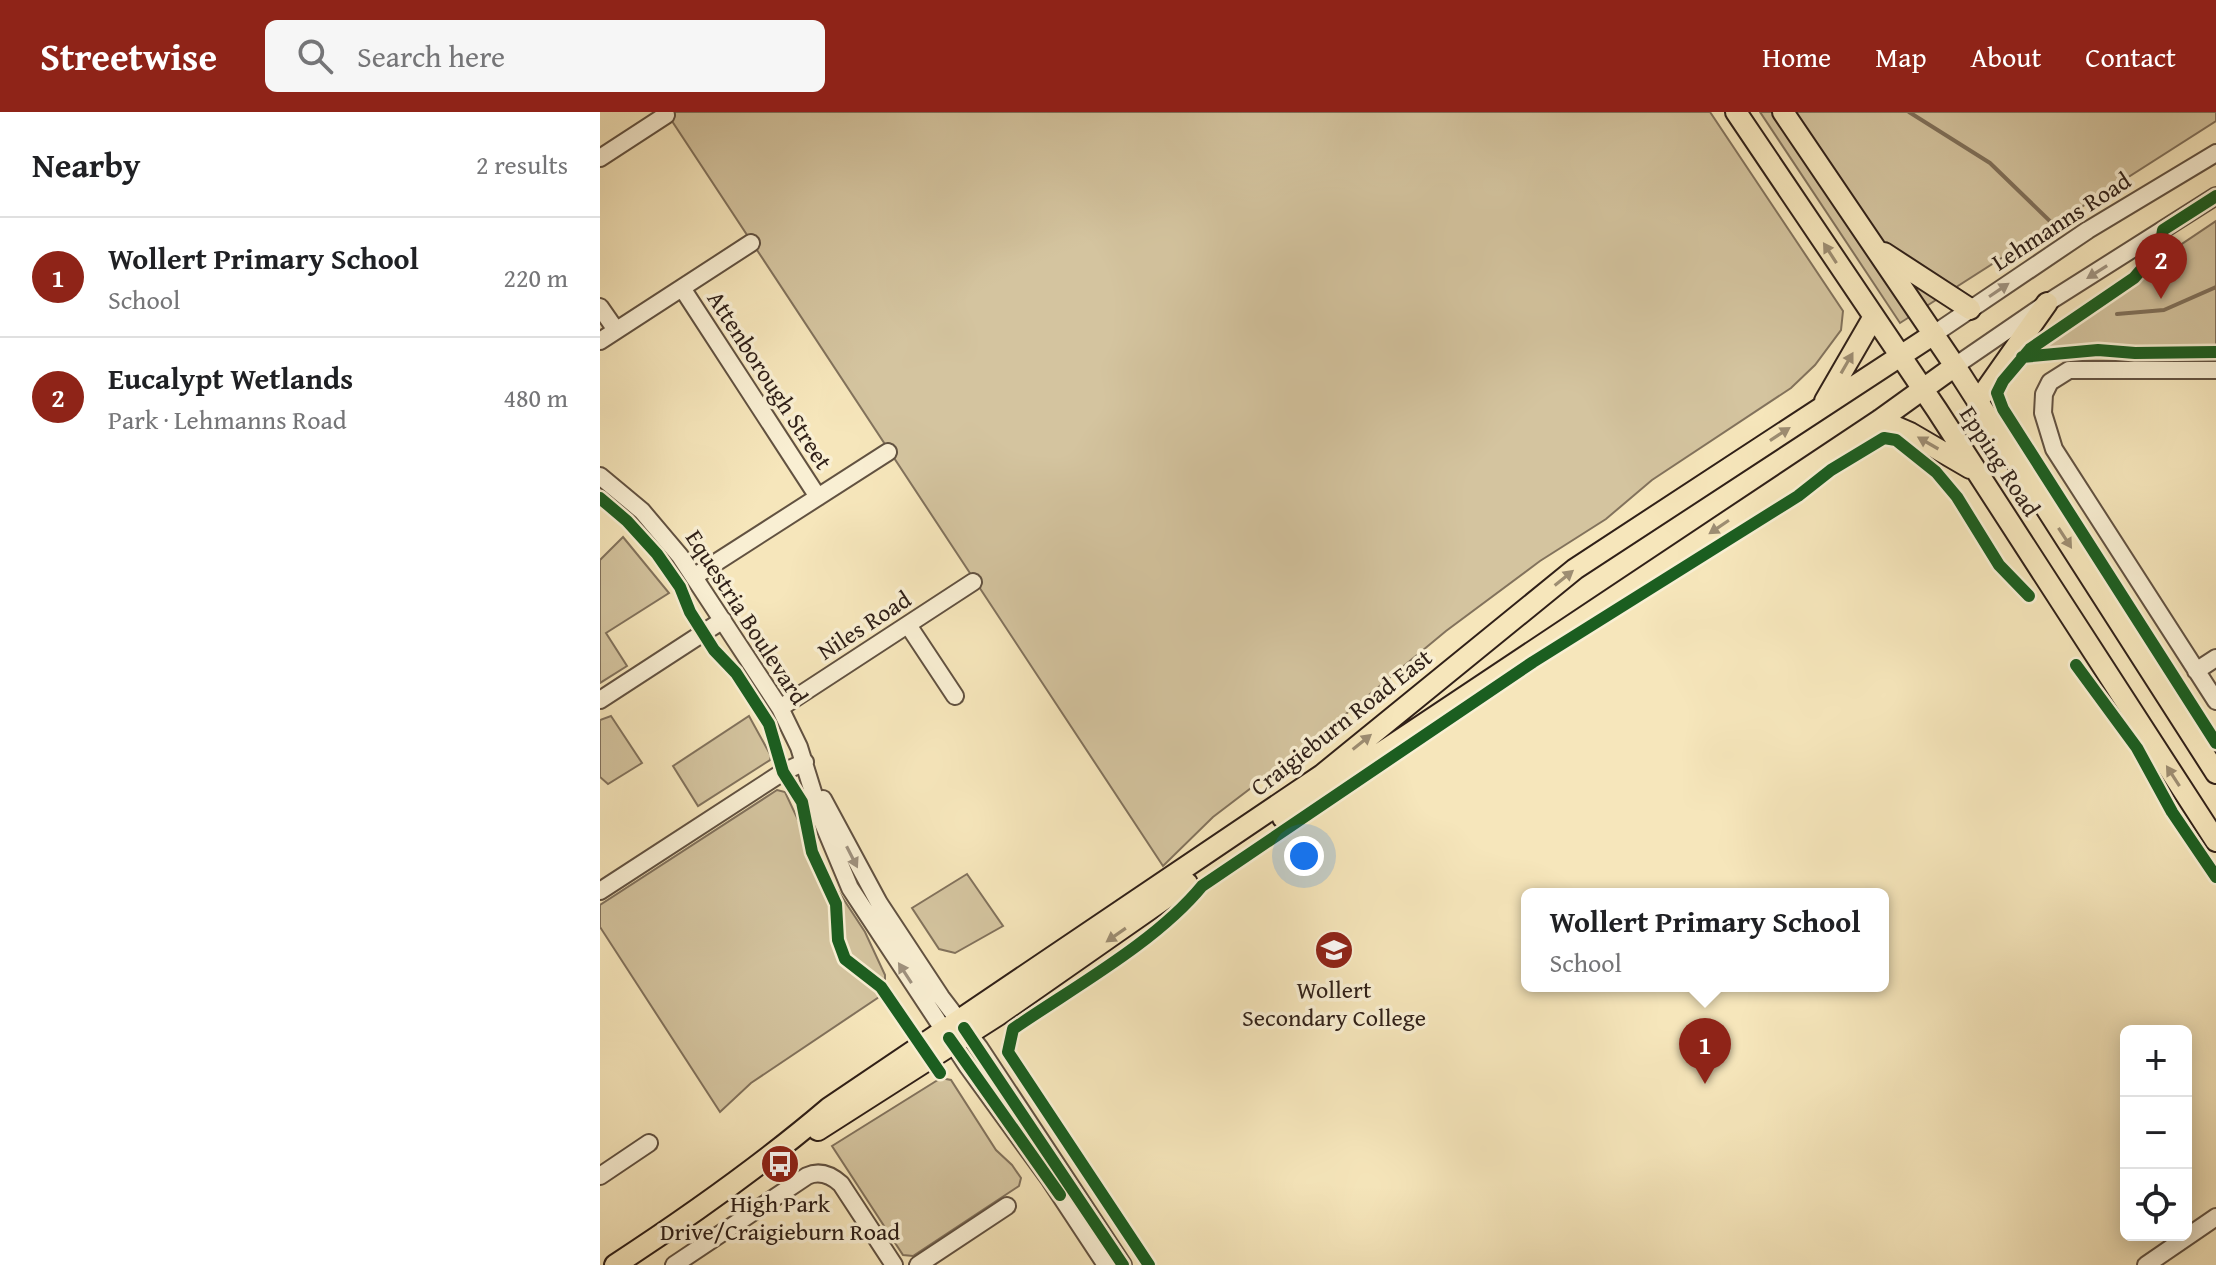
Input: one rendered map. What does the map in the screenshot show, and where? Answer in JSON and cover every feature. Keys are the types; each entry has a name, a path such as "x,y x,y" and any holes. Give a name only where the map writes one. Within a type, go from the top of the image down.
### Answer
{"main road":[{"name":"Epping Road","path":"1736,112 1923,389 2216,841"},
{"name":"Epping Road","path":"1783,112 1978,401 2216,773"},
{"path":"1874,246 1970,309"},
{"path":"1978,401 2047,303"},
{"path":"1822,407 1873,318"},
{"name":"Craigieburn Road East","path":"956,1032 1322,775 1575,569 1934,334"},
{"name":"Craigieburn Road East","path":"615,1265 691,1215 779,1150 829,1108 1122,931 1225,857 1880,420 1955,366"},
{"path":"1880,420 1910,433 1973,470"}],"street":[{"path":"600,156 666,115"},
{"name":"Lehmanns Road","path":"1934,334 2088,230 2216,153"},
{"path":"1955,366 2047,303 2216,196"},
{"path":"600,341 751,243"},
{"name":"Attenborough Street","path":"682,288 818,497"},
{"path":"600,307 616,330"},
{"name":"Epping Road","path":"2216,370 2069,370 2050,382 2044,394 2043,413 2059,461 2216,701"},
{"path":"695,576 888,452"},
{"name":"Equestria Boulevard","path":"600,476 642,511 695,576 780,708 805,762 822,821 850,888 956,1032"},
{"name":"Niles Road","path":"780,708 973,582"},
{"path":"600,700 723,620"},
{"path":"908,625 955,696"},
{"path":"2196,671 2216,658"},
{"path":"603,883 783,772 805,762"},
{"path":"956,1032 1106,1265"},
{"path":"956,1032 1123,1265"},
{"path":"600,1176 649,1143"},
{"path":"683,1263 807,1176 817,1173 830,1176 841,1184 894,1265"},
{"path":"918,1265 1007,1206"},
{"path":"2146,1265 2216,1217"}],"shaded area":[{"path":"666,112 1710,112 1843,311 1841,330 1815,365 1791,388 1652,480 1606,519 1540,561 1446,631 1323,733 1213,817 1163,866"},
{"path":"1760,112 2216,112 2216,121 1900,323"},
{"path":"2216,221 2216,368 2081,363 2029,356 2034,346 2078,320 2149,266"},
{"path":"623,537 669,593 606,633 627,666 600,683 600,560"},
{"path":"611,716 642,763 608,784 600,777 600,720"},
{"path":"749,716 771,756 770,760 698,806 673,766"},
{"path":"777,790 785,792 814,854 865,932 885,975 885,993 751,1083 720,1112 600,927 600,905"},
{"path":"967,874 1003,926 955,953 939,949 912,908"},
{"path":"941,1078 951,1080 996,1150 1021,1178 1019,1186 913,1256 903,1255 832,1146"}],"waterway":[{"path":"1909,112 1990,163 2055,226"},
{"path":"2117,314 2164,310 2216,287"}],"cycle path":[{"path":"2216,196 2163,230 2160,248 2134,278 2030,349 2003,381 1997,393 2003,409 2216,743"},
{"path":"2022,357 2098,350 2216,352"},
{"path":"1149,1265 1008,1052 1013,1029 1138,945 1202,886 1533,662 1798,496 1831,470 1884,438 1896,440 1936,472 1957,497 1999,565 2029,596"},
{"path":"600,498 627,521 657,554 680,587 690,612 714,650 736,673 769,724 783,772 802,802 812,852 836,904 838,940 845,959 881,987 940,1073"},
{"path":"2076,665 2137,748 2172,812 2216,877"},
{"path":"964,1028 1123,1265"},
{"path":"949,1038 1060,1195"}],"place":[{"name":"Eucalypt Wetlands","path":"2161,299"},
{"name":"Wollert Secondary College","path":"1334,950"},
{"name":"Wollert Primary School","path":"1705,1084"},
{"name":"High Park Drive/Craigieburn Road","path":"780,1164"}]}
